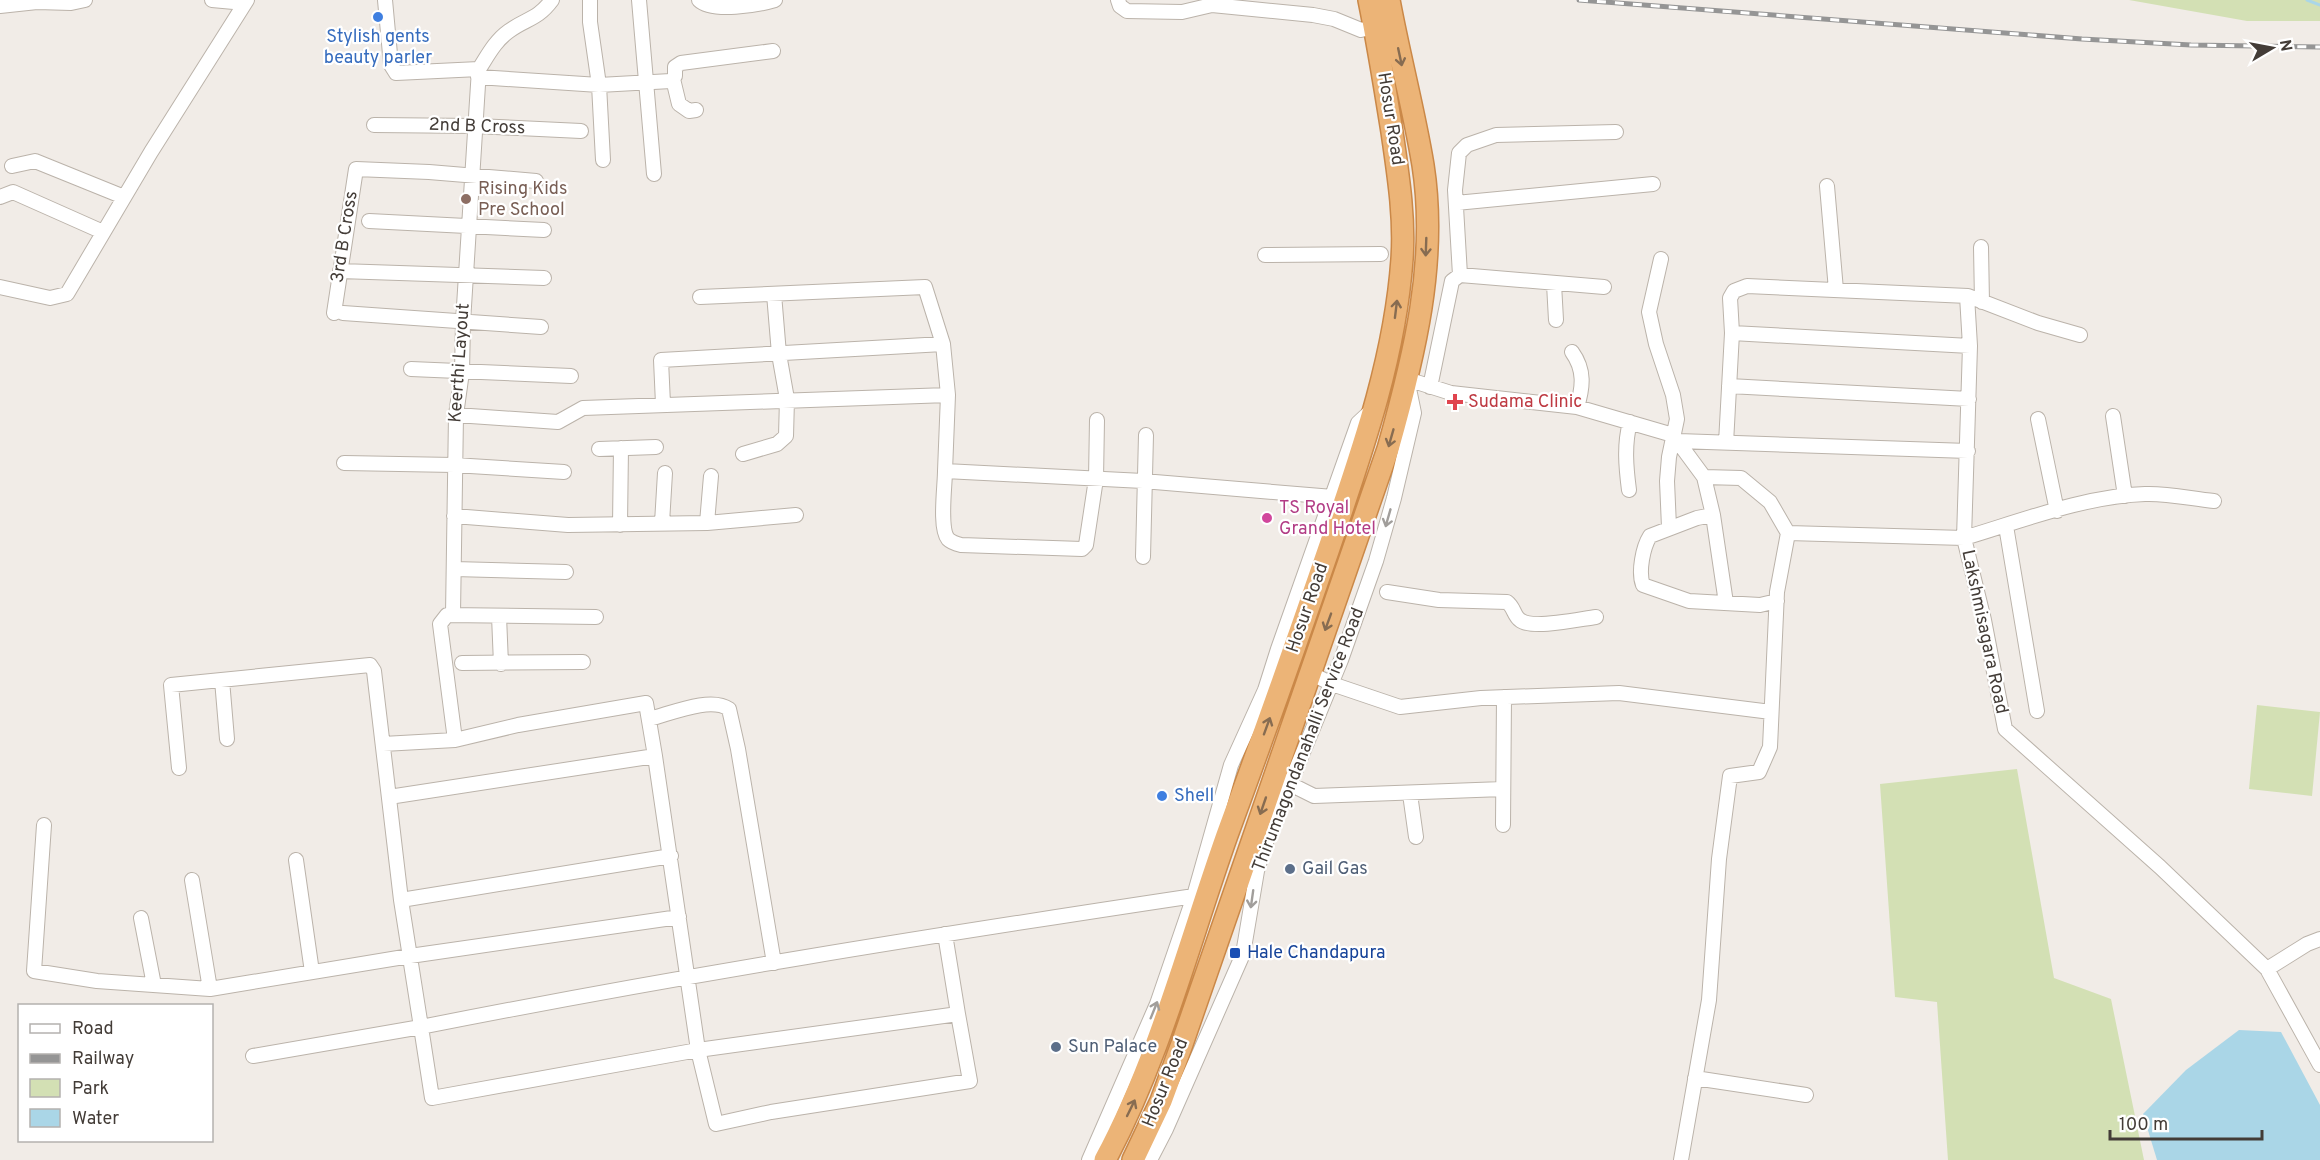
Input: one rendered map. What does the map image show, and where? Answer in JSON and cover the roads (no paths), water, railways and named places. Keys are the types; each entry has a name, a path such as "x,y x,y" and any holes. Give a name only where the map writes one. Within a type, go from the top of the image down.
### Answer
{"highway":[{"name":"Hosur Road","path":"1105,1160 1138,1092 1158,1042 1226,839 1347,496 1386,366 1396,317 1402,257 1400,183 1369,0"},
{"name":"Hosur Road","path":"1133,1160 1161,1101 1282,781 1310,673 1388,449 1407,379 1420,317 1425,276 1426,215 1423,167 1389,0"}],"street":[{"path":"0,6 37,2 71,3 86,0"},
{"path":"0,287 50,297 67,294 124,197 246,2 212,0"},
{"path":"385,0 391,65 396,72 479,73 599,85 674,79"},
{"path":"479,73 495,43 510,30 538,16 552,0"},
{"path":"590,0 590,22 599,85 603,160"},
{"path":"639,0 654,174"},
{"path":"699,0 709,6 757,6 775,0"},
{"path":"1118,0 1120,6 1127,11 1182,12 1212,5 1313,15 1334,19 1361,30 1375,27"},
{"path":"696,110 689,111 679,104 674,79 675,67 681,63 773,51"},
{"name":"Keerthi Layout","path":"455,740 440,624 447,615 453,614 456,415 462,372 471,175 479,73"},
{"name":"2nd B Cross","path":"374,125 476,126 580,131"},
{"path":"1460,275 1456,203 1459,153 1467,145 1496,135 1616,132"},
{"path":"12,166 35,161 124,197"},
{"name":"3rd B Cross","path":"463,322 339,313 340,271 356,169 471,175"},
{"path":"471,175 536,181"},
{"path":"1456,203 1653,184"},
{"path":"1827,186 1836,290"},
{"path":"0,197 13,192 104,232"},
{"path":"369,221 544,230"},
{"path":"1982,247 1982,302"},
{"path":"1265,255 1381,254"},
{"path":"1661,259 1649,312 1656,344 1673,395 1677,419 1667,481 1669,527"},
{"path":"340,271 544,278"},
{"path":"1430,387 1452,281 1460,275 1604,287"},
{"path":"1554,284 1556,320"},
{"path":"1726,443 1732,333 1730,298 1734,291 1748,286 1967,296 2038,323 2080,334"},
{"path":"700,297 925,287 943,344 948,394 943,520 949,541 961,545 1082,549 1086,545 1096,479 1097,420"},
{"path":"743,454 777,444 786,436 787,399 779,354 774,294"},
{"path":"1967,296 1970,346 1964,538 2086,502 2125,496 2145,494 2214,501"},
{"path":"463,322 541,327"},
{"path":"1732,333 1970,346"},
{"path":"663,404 661,360 943,344"},
{"path":"1572,352 1580,362 1583,378 1577,407"},
{"path":"411,369 572,376"},
{"path":"1407,379 1451,393 1577,407 1675,438 1726,443 1968,451"},
{"name":"Thirumagondanahalli Service Road","path":"1150,1160 1244,954 1257,871 1282,781 1332,684 1376,561 1414,414 1407,379"},
{"path":"1729,386 1969,399"},
{"path":"456,415 558,422 583,408 948,394"},
{"path":"1089,1160 1157,1004 1194,896 1231,765 1265,690 1358,423 1373,409"},
{"path":"2113,416 2125,496"},
{"path":"2038,419 2057,511"},
{"path":"1629,490 1626,465 1627,434 1630,422"},
{"path":"1143,557 1143,482 1146,435"},
{"path":"1675,438 1704,477 1713,515 1726,603"},
{"path":"599,449 656,447"},
{"path":"620,525 621,448"},
{"path":"344,462 454,465 564,472"},
{"path":"945,471 1143,482 1333,497"},
{"path":"662,523 665,473"},
{"path":"707,523 711,476"},
{"path":"1681,1160 1709,1000 1719,859 1730,776 1759,772 1770,747 1777,601 1788,533 1770,502 1742,478 1704,477"},
{"path":"454,516 568,525 620,525 707,523 796,515"},
{"path":"1713,515 1669,527 1650,536 1646,543 1641,579 1643,585 1672,593 1683,600 1760,605 1777,601"},
{"path":"2006,526 2037,711"},
{"name":"Lakshmisagara Road","path":"1788,533 1964,538 1984,620 2005,729 2160,867 2267,969 2320,1065"},
{"path":"454,569 566,572"},
{"path":"1387,592 1439,600 1507,602 1514,607 1518,618 1524,623 1534,625 1596,617"},
{"path":"453,614 596,617"},
{"path":"499,616 501,664"},
{"path":"462,663 583,662"},
{"path":"179,768 171,685 370,666 374,671 400,900 432,1098 698,1050 958,1014"},
{"path":"1310,673 1332,684 1400,707 1504,697 1619,693 1771,712"},
{"path":"222,680 227,739"},
{"path":"1503,825 1504,697"},
{"path":"383,744 455,740 518,724 646,703 671,856 698,1050 716,1124 771,1112 970,1082 945,934"},
{"path":"649,719 711,703 723,705 729,709 738,749 774,963"},
{"path":"389,797 655,756"},
{"path":"1282,781 1314,796 1503,789"},
{"path":"1410,794 1416,837"},
{"path":"44,825 34,971 97,981 210,989 410,956 679,917"},
{"path":"400,900 671,856"},
{"path":"297,860 312,972"},
{"path":"192,880 210,989"},
{"path":"253,1056 774,963 1194,896"},
{"path":"141,918 154,985"},
{"path":"2267,969 2307,944 2320,939"},
{"path":"1695,1078 1806,1095"}],"water":[{"path":"2239,1030 2281,1032 2320,1105 2320,1160 2157,1160 2143,1114 2186,1070"}],"waterway":[{"path":"2307,0 2320,5"}],"railway":[{"path":"1579,0 2082,39 2191,45 2320,47"}],"place":[{"name":"Stylish gents beauty parler","path":"378,17"},
{"name":"Rising Kids Pre School","path":"466,199"},
{"name":"Sudama Clinic","path":"1455,402"},
{"name":"TS Royal Grand Hotel","path":"1267,518"},
{"name":"Shell","path":"1162,796"},
{"name":"Gail Gas","path":"1290,869"},
{"name":"Hale Chandapura","path":"1235,953"},
{"name":"Sun Palace","path":"1056,1047"}]}
